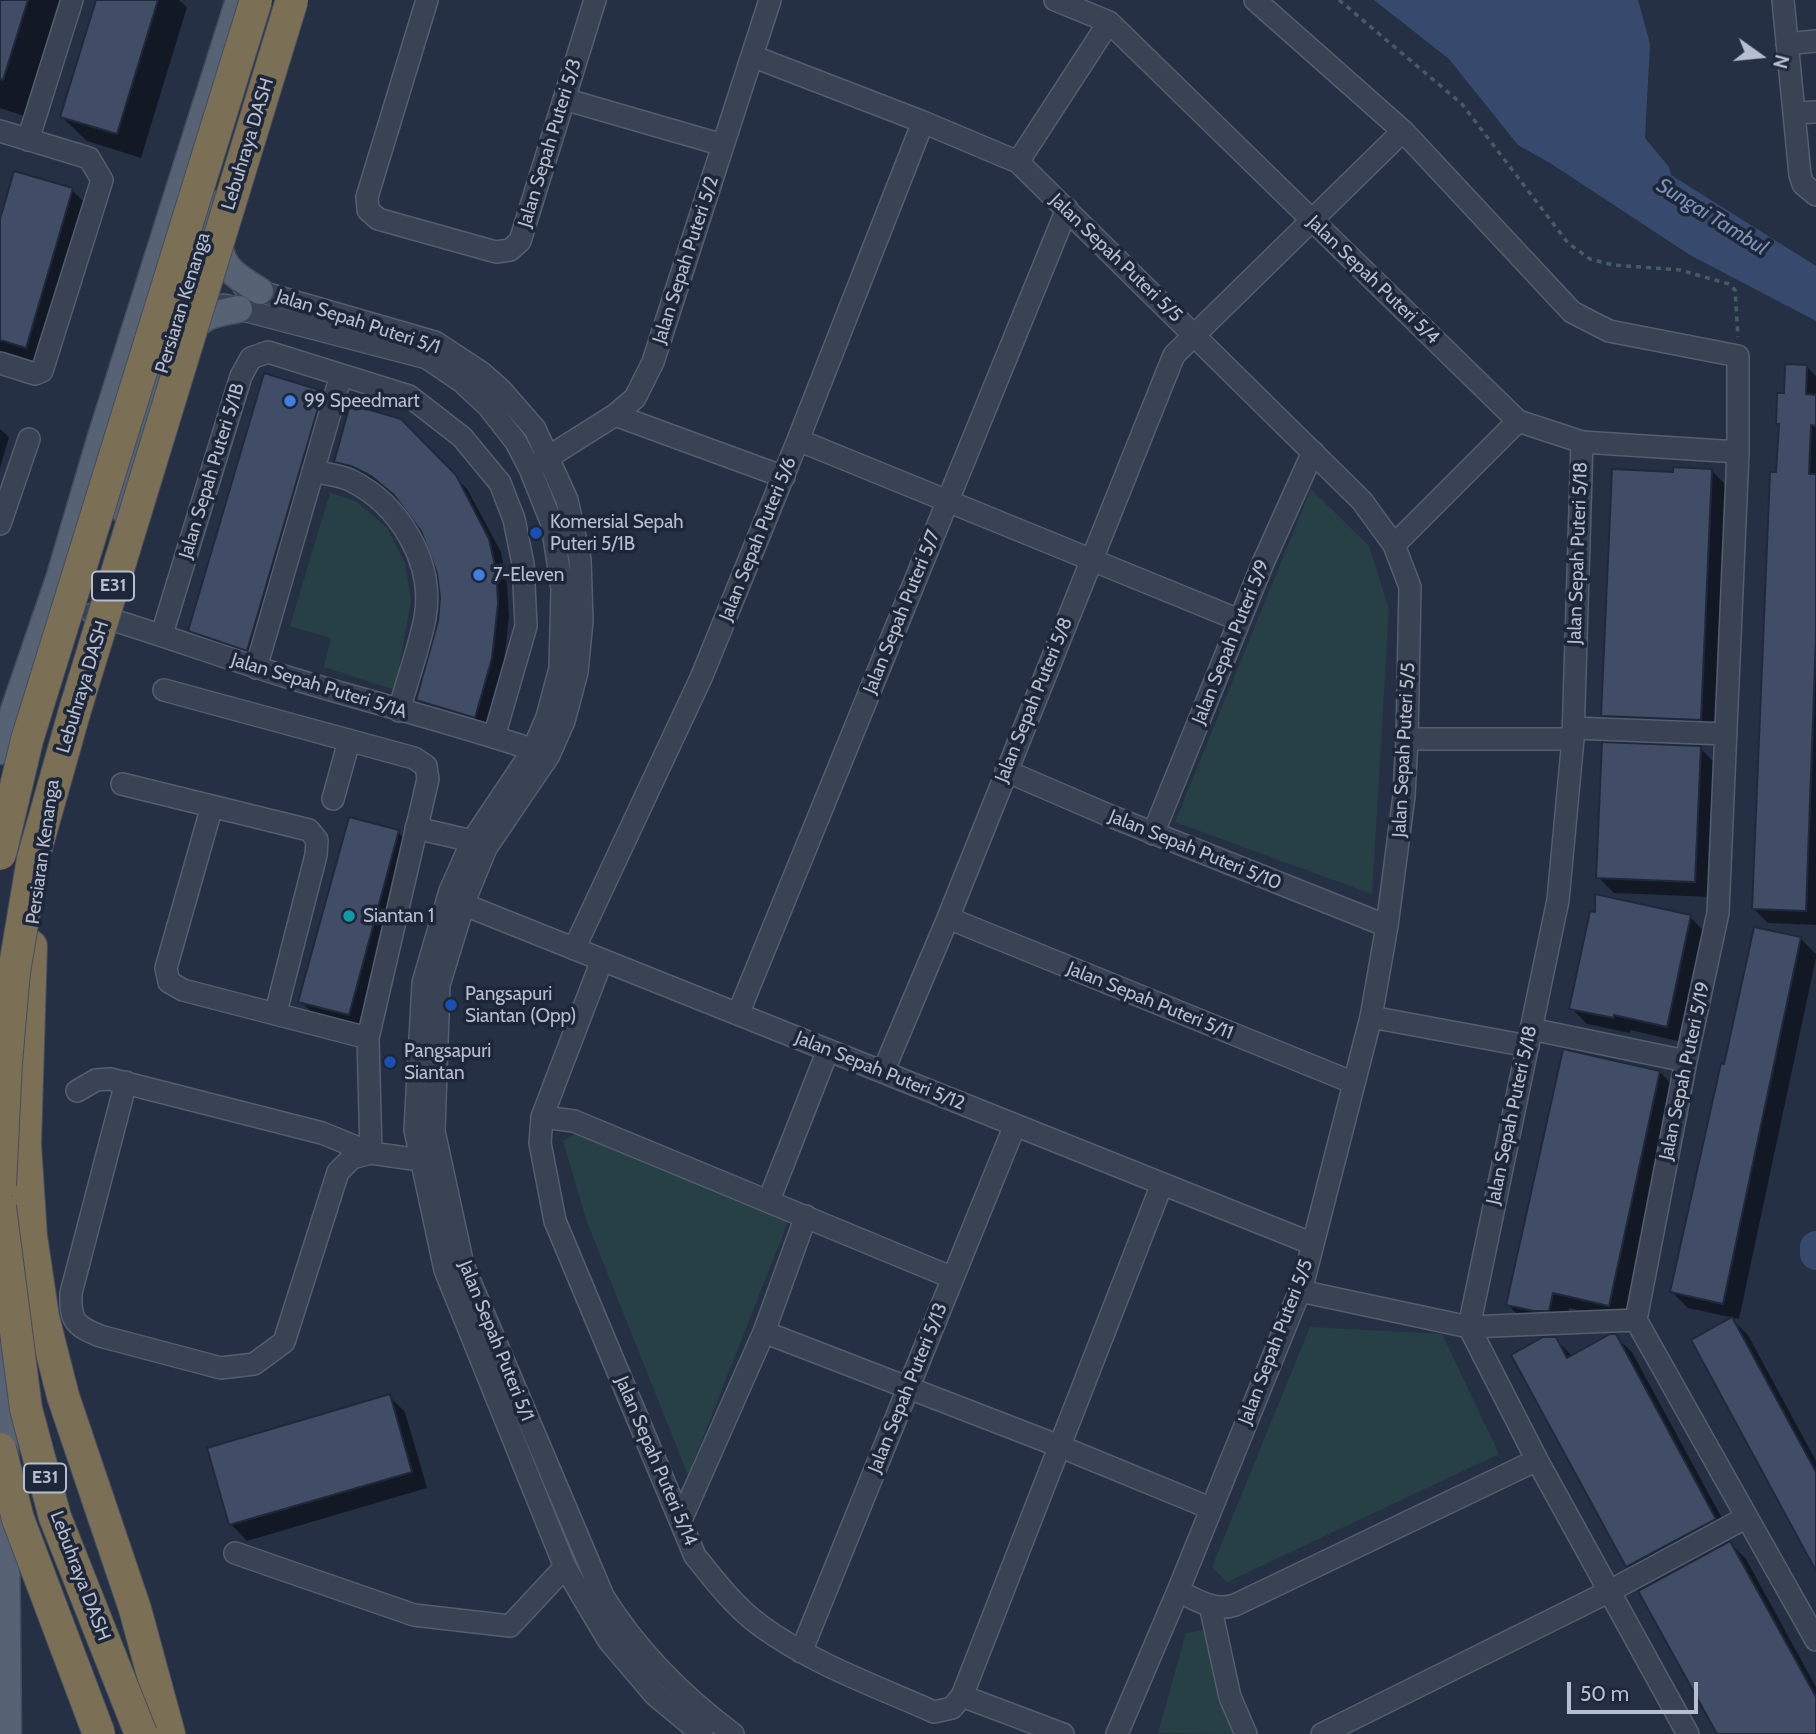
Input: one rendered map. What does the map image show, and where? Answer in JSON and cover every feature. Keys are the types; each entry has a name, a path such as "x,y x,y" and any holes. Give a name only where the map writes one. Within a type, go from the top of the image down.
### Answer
{"highway":[{"name":"Lebuhraya DASH","path":"0,854 27,740 256,0"},
{"name":"Lebuhraya DASH","path":"0,1185 14,972 33,859 75,710 292,0"},
{"path":"31,946 25,1144 31,1236 43,1317 63,1396 135,1609 169,1734"},
{"name":"Lebuhraya DASH","path":"0,1207 26,1409 55,1517 141,1734"},
{"name":"Lebuhraya DASH","path":"0,1449 18,1519 99,1734"}],"main road":[{"path":"59,579 91,509 157,304 184,283 174,263 177,242 220,94 240,0"},
{"name":"Persiaran Kenanga","path":"0,751 59,579 100,440 240,0"},
{"name":"Persiaran Kenanga","path":"9,1734 3,1215 10,1096 49,793 91,613 184,283 246,103 277,0"},
{"path":"246,103 217,237 222,259 233,274 260,291"},
{"path":"147,418 188,334 199,320 239,309"}],"street":[{"path":"28,140 72,0"},
{"name":"Jalan Sepah Puteri 5/3","path":"427,0 367,197 368,210 378,219 496,252 510,250 520,241 595,0"},
{"name":"Jalan Sepah Puteri 5/2","path":"530,469 615,415 635,398 653,362 770,0"},
{"name":"Jalan Sepah Puteri 5/4","path":"1055,0 1109,22 1518,421 1582,442 1738,452"},
{"path":"1255,0 1403,131 1572,312 1609,331 1738,356"},
{"path":"1783,0 1800,175 1803,184 1816,195"},
{"path":"1018,162 1109,22"},
{"path":"1787,44 1816,41"},
{"name":"Jalan Sepah Puteri 5/5","path":"752,56 1018,162 1362,501 1394,545 1410,587 1404,796 1387,926 1371,1017 1300,1291 1117,1734"},
{"path":"564,99 723,145"},
{"path":"1794,113 1816,112"},
{"name":"Jalan Sepah Puteri 5/6","path":"574,949 701,678 784,477 923,122"},
{"name":"Jalan Sepah Puteri 5/8","path":"883,1072 1174,355 1403,131"},
{"path":"0,363 35,374 42,371 102,180 89,158 28,140 2,138"},
{"name":"Jalan Sepah Puteri 5/7","path":"738,1014 1067,209"},
{"path":"184,283 239,309 427,358 461,381 488,406 516,442 530,469 552,524 562,589 560,668 541,752 472,841 456,902"},
{"name":"Jalan Sepah Puteri 5/1","path":"184,283 260,291 435,342 482,373 501,390 535,429 568,500 580,559 582,621 577,672 565,721 541,752 456,902 439,985 430,1162 463,1265 603,1595 620,1622 668,1681 733,1734"},
{"name":"Jalan Sepah Puteri 5/1B","path":"162,634 241,376 251,358 268,352 409,396 463,437 499,483 514,519 523,564 526,626 494,737"},
{"name":"Jalan Sepah Puteri 5/19","path":"1636,1320 1686,1061 1718,913 1738,452 1738,356"},
{"path":"256,668 341,375"},
{"path":"615,415 784,477"},
{"path":"1394,545 1518,421"},
{"path":"0,524 29,439"},
{"path":"798,440 1239,620"},
{"name":"Jalan Sepah Puteri 5/18","path":"1469,1327 1558,900 1573,733 1582,442"},
{"name":"Jalan Sepah Puteri 5/9","path":"1153,834 1239,620 1313,452"},
{"path":"313,471 348,480 373,495 399,519 415,545 425,581 425,616 399,711"},
{"name":"Jalan Sepah Puteri 5/1A","path":"91,613 162,634 256,668 541,752"},
{"path":"164,690 414,758 426,766 428,779 368,1038 371,1153"},
{"path":"1407,739 1573,733 1726,734"},
{"path":"333,799 349,741"},
{"name":"Jalan Sepah Puteri 5/10","path":"1006,771 1153,834 1387,926"},
{"path":"122,784 309,830 317,840 316,855 276,1012"},
{"path":"212,806 166,968 169,982 183,990 368,1038"},
{"path":"416,828 472,841"},
{"name":"Jalan Sepah Puteri 5/12","path":"456,902 1313,1244"},
{"name":"Jalan Sepah Puteri 5/11","path":"947,918 1354,1083"},
{"path":"602,960 542,1117 574,1121 953,1278"},
{"path":"1371,1017 1686,1061"},
{"path":"769,1200 828,1050"},
{"path":"77,1091 96,1080 127,1082 321,1133 371,1153 430,1162 445,1270 565,1567 609,1641 655,1695 702,1734"},
{"path":"127,1082 71,1293 70,1312 76,1323 84,1330 100,1336 221,1368 254,1364 284,1342 338,1172 352,1158 371,1153"},
{"name":"Jalan Sepah Puteri 5/14","path":"542,1117 540,1143 555,1221 695,1556 725,1592 761,1626 801,1652 934,1713 952,1708 962,1696"},
{"name":"Jalan Sepah Puteri 5/13","path":"801,1652 1015,1125"},
{"path":"1063,1734 962,1696 1162,1184"},
{"path":"681,1520 764,1332 806,1216"},
{"path":"1300,1291 1469,1327 1636,1320 1816,1640"},
{"path":"1469,1327 1536,1460 1688,1734"},
{"path":"764,1332 1059,1446 1210,1508"},
{"path":"1178,1591 1210,1605 1223,1608 1235,1605 1536,1460"},
{"path":"1322,1734 1608,1592 1745,1518"},
{"path":"235,1553 414,1615 510,1626 565,1567"},
{"path":"1210,1605 1230,1697 1246,1734"}],"path":[{"path":"1339,0 1462,104 1568,243 1590,260 1613,265 1680,270 1729,284 1735,290 1738,356"}],"green space":[{"path":"1311,489 1369,546 1389,609 1372,894 1175,822"},
{"path":"330,493 356,501 387,528 405,563 411,600 395,690 324,667 331,638 290,626"},
{"path":"579,1132 790,1217 688,1475 587,1222 563,1141"},
{"path":"1310,1327 1442,1334 1499,1454 1227,1582 1212,1567"},
{"path":"1203,1630 1233,1734 1158,1733 1186,1633"}],"water":[{"path":"1374,0 1638,0 1650,44 1645,138 1669,167 1671,175 1816,266 1816,321 1690,255 1518,145 1449,59"}],"building":[{"path":"0,0 28,0 3,80 0,79"},
{"path":"96,0 158,0 117,134 60,117"},
{"path":"14,171 73,188 26,348 0,340 0,219"},
{"path":"1785,364 1807,365 1806,394 1816,395 1816,426 1811,425 1809,474 1816,474 1816,636 1806,911 1752,909 1770,472 1776,472 1779,424 1776,424 1777,393 1784,393"},
{"path":"264,373 323,391 247,651 188,631"},
{"path":"350,404 401,419 456,475 489,539 496,570 498,603 492,658 475,718 416,700 438,621 440,598 437,573 421,531 394,495 371,476 351,466 334,462"},
{"path":"1673,467 1712,469 1701,720 1601,716 1612,469 1673,472"},
{"path":"1602,742 1701,746 1695,882 1596,878"},
{"name":"Siantan 1","path":"349,817 399,830 349,1015 298,1002"},
{"path":"1595,894 1691,915 1667,1027 1614,1015 1614,1018 1569,1009 1590,911 1595,912"},
{"path":"1754,927 1801,937 1723,1304 1670,1292"},
{"path":"1563,1049 1660,1071 1609,1306 1553,1293 1549,1311 1534,1311 1506,1305"},
{"path":"1732,1317 1816,1472 1816,1571 1691,1340"},
{"path":"1610,1334 1616,1334 1716,1519 1626,1567 1511,1355 1543,1337 1556,1337 1567,1358"},
{"path":"390,1394 412,1472 229,1525 207,1448"},
{"path":"1730,1541 1816,1697 1816,1734 1717,1734 1638,1591"}],"waterway":[{"name":"Sungai Tambul","path":"1816,1247 1816,1254"}],"place":[{"name":"99 Speedmart","path":"290,401"},
{"name":"Komersial Sepah Puteri 5/1B","path":"536,533"},
{"name":"7-Eleven","path":"479,575"},
{"name":"Siantan 1","path":"349,916"},
{"name":"Pangsapuri Siantan (Opp)","path":"451,1005"},
{"name":"Pangsapuri Siantan","path":"390,1062"}]}
